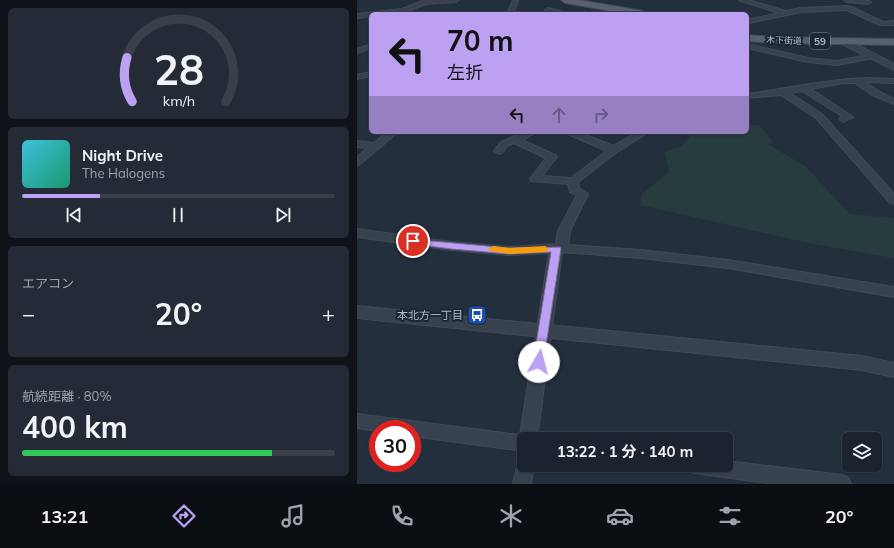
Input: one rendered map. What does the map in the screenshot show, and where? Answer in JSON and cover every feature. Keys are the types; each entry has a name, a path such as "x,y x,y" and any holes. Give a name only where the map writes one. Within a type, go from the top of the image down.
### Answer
{"main road":[{"path":"565,0 632,12"},
{"name":"木下街道","path":"749,38 894,42"}],"street":[{"path":"394,12 403,11 427,2 456,0"},
{"path":"511,12 514,0"},
{"path":"742,0 784,13"},
{"path":"847,0 868,2"},
{"path":"749,21 801,10 847,8 882,24 894,23"},
{"path":"548,10 556,12"},
{"path":"357,16 369,15"},
{"path":"843,41 894,67"},
{"path":"749,46 808,60 837,63 873,56"},
{"path":"357,51 369,47"},
{"path":"357,51 369,54"},
{"path":"357,78 369,75"},
{"path":"857,80 875,93 894,102"},
{"path":"749,96 783,92 843,81 894,81"},
{"path":"803,88 849,117 843,119"},
{"path":"783,92 819,116 894,201"},
{"path":"357,162 390,134"},
{"path":"499,151 504,144 528,134"},
{"path":"576,134 614,150"},
{"path":"515,140 552,157 535,179 573,181 614,150 640,134"},
{"path":"357,144 375,146"},
{"path":"529,432 543,331 559,248 564,231 583,194 573,190 573,181"},
{"path":"357,233 451,246 509,251 559,248 641,254 728,264 894,292"},
{"path":"357,312 861,363 894,370"},
{"path":"357,421 517,442"},
{"path":"733,470 842,484"},
{"path":"522,484 524,472"}],"green space":[{"path":"749,125 759,125 774,143 768,144 805,166 850,214 894,218 894,258 813,244 640,205 642,194 669,172 665,152 680,147 690,137 687,134 749,134"}],"slow traffic":[{"path":"493,249 509,251 545,249"}],"place":[{"name":"本北方一丁目","path":"477,315"}],"route":[{"path":"413,241 509,251 556,249 539,362"}]}
